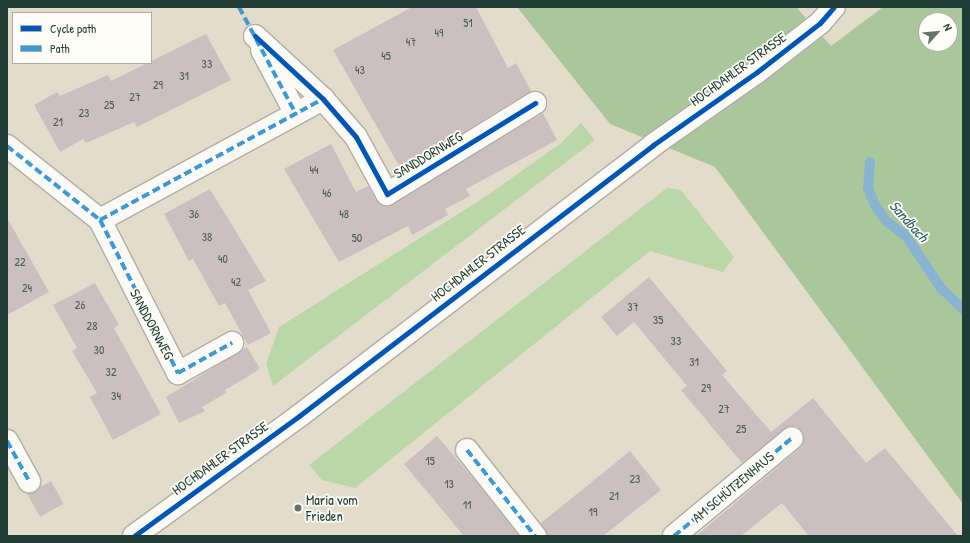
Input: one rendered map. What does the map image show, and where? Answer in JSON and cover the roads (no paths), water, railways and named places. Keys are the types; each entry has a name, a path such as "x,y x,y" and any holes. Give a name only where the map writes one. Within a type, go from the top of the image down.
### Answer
{"street":[{"name":"HOCHDAHLER STRASSE","path":"134,536 299,416 653,145 757,72 820,23 834,7"},
{"name":"SANDDORNWEG","path":"296,114 255,36 323,99 356,137 386,194 535,103"},
{"path":"100,220 323,99"},
{"name":"SANDDORNWEG","path":"7,146 100,220 178,373 232,343"},
{"name":"AM SCHÜTZENHAUS","path":"674,536 792,438"},
{"path":"7,441 29,481"},
{"path":"467,450 535,536"}],"waterway":[{"name":"Sandbach","path":"870,162 868,188 875,205 886,221 906,236 941,288 963,309"}],"place":[{"name":"Maria vom Frieden","path":"298,508"}]}
